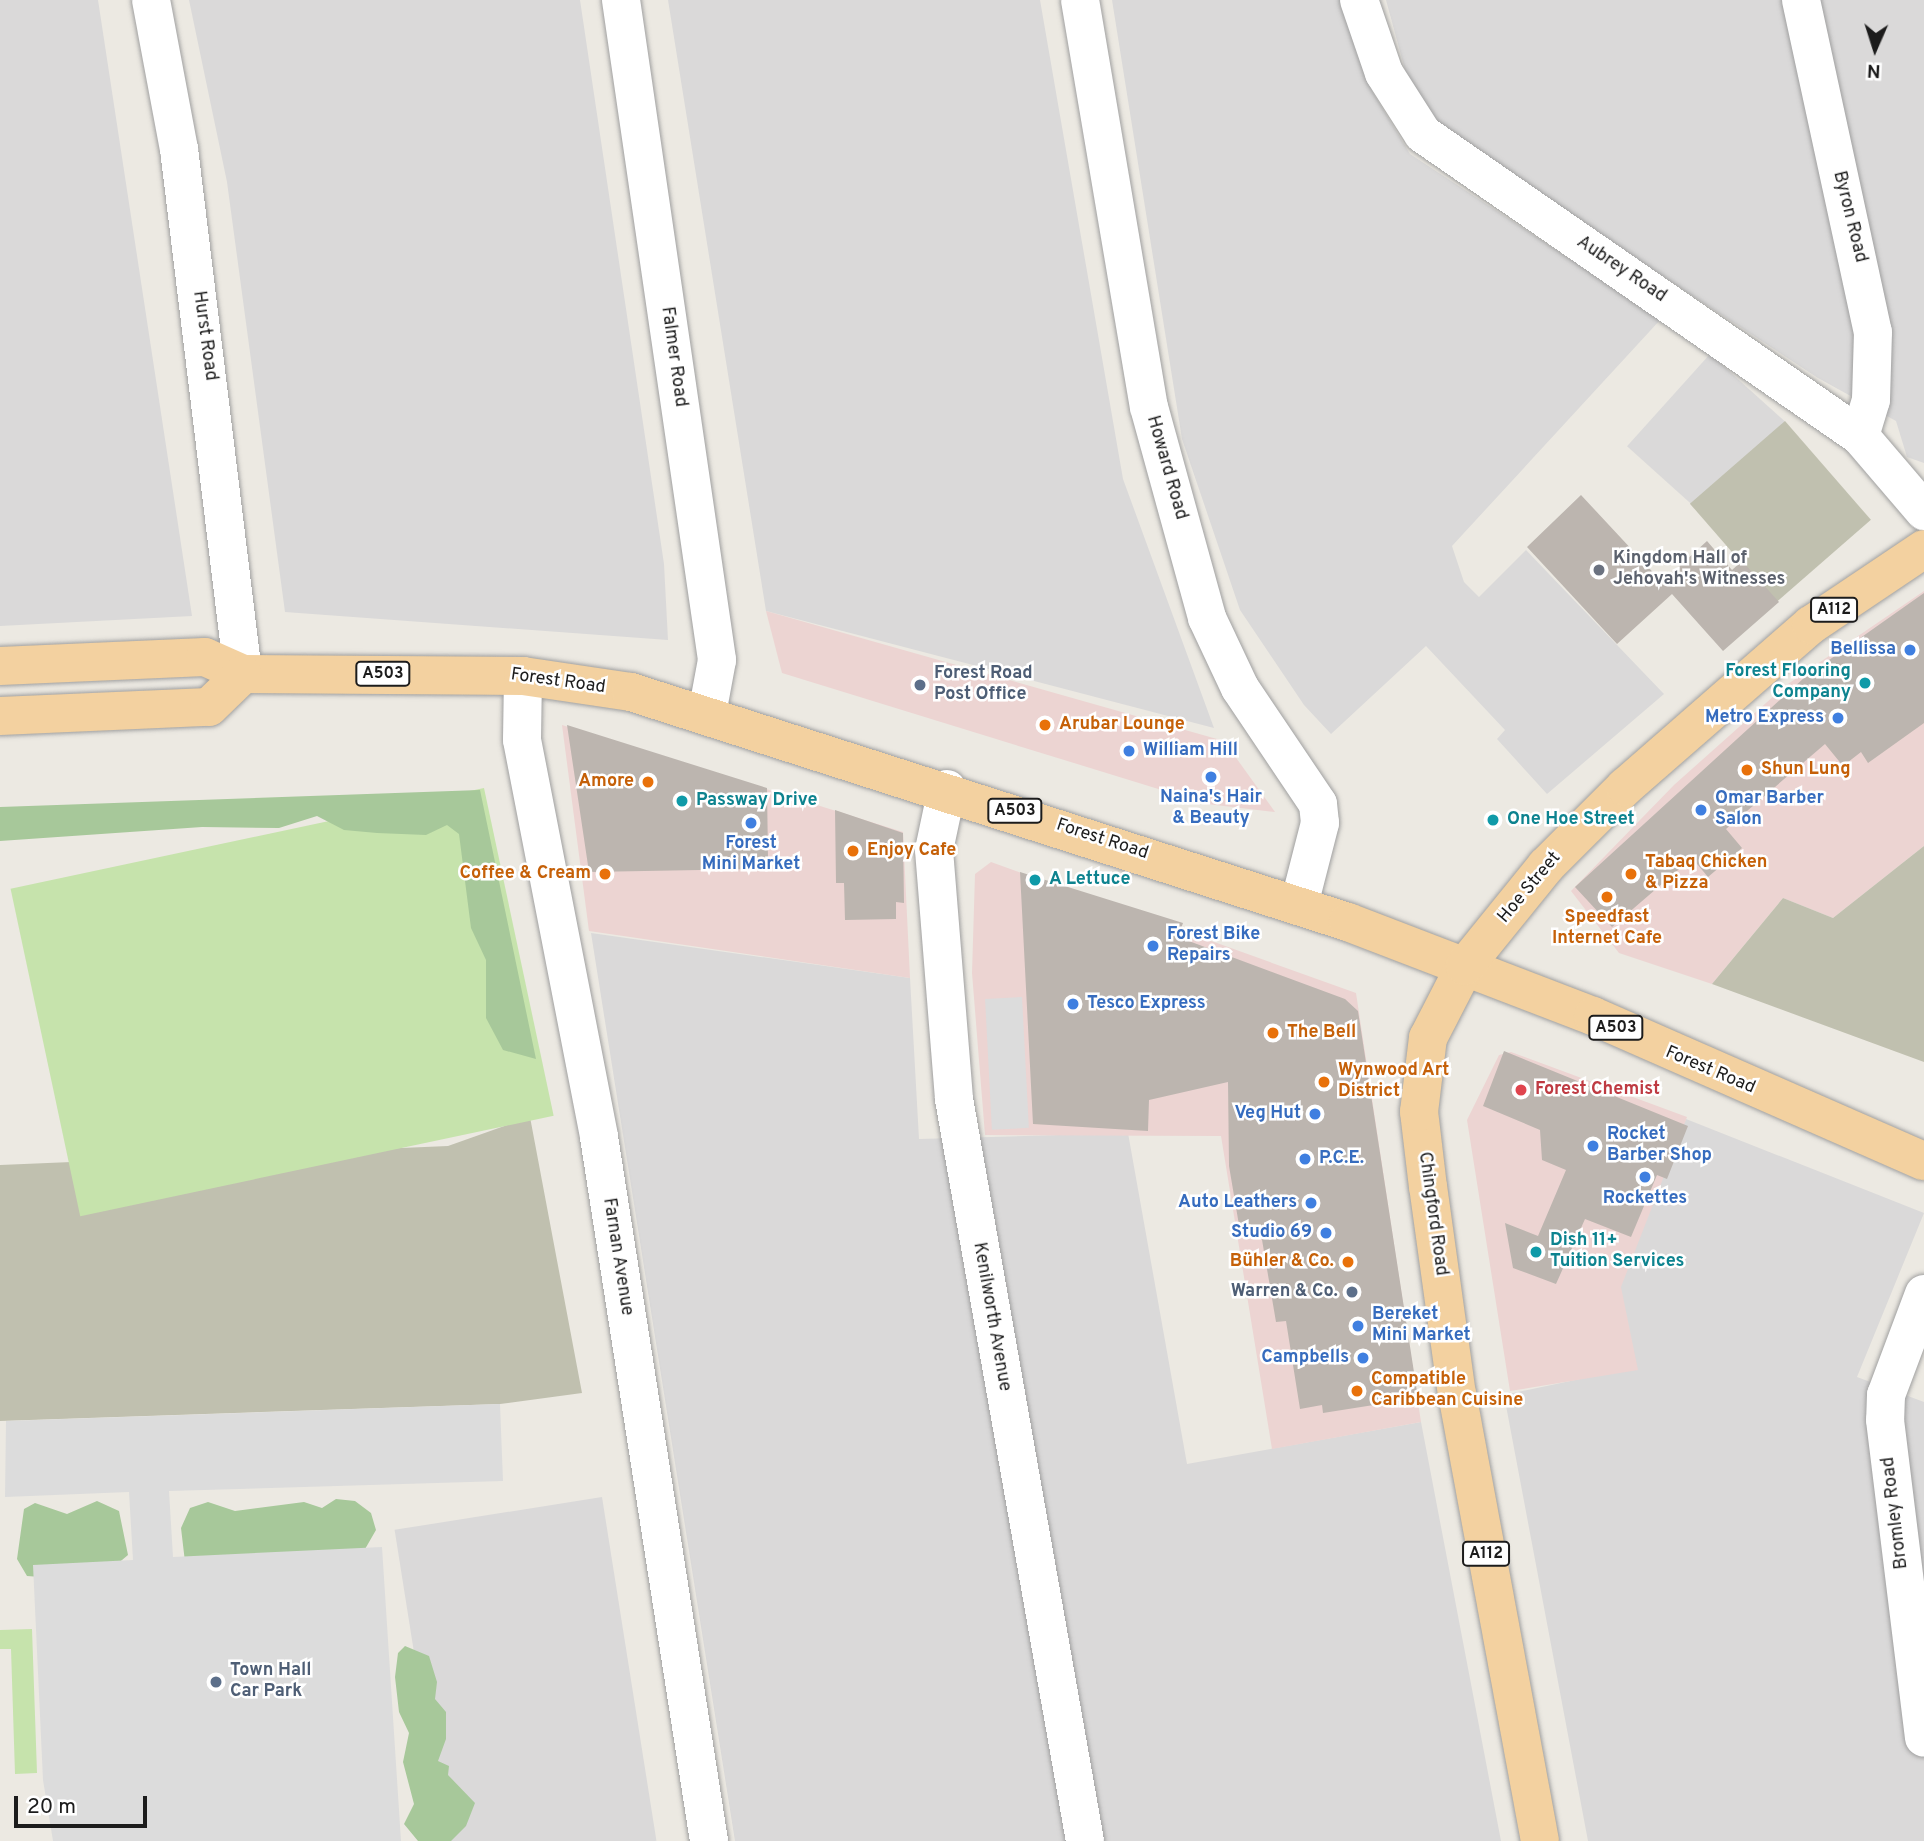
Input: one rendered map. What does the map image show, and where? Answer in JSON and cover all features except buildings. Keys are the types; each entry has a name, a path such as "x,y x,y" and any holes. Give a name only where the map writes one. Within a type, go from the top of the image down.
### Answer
{"main road":[{"name":"Hoe Street","path":"1465,966 1546,866 1702,717 1811,625 1924,549"},
{"name":"Forest Road","path":"0,666 205,657 243,674 523,676 631,692 707,713 947,789 1299,905 1465,966 1924,1161"},
{"path":"0,716 209,707 243,674"},
{"name":"Chingford Road","path":"1465,966 1428,1038 1419,1112 1457,1395 1540,1841"}],"street":[{"name":"Hurst Road","path":"151,0 179,149 243,674"},
{"name":"Falmer Road","path":"621,0 718,660 707,713"},
{"name":"Howard Road","path":"1080,0 1133,329 1168,486 1207,618 1240,688 1318,804 1312,862 1299,905"},
{"name":"Aubrey Road","path":"1359,0 1384,73 1423,134 1860,436 1924,511"},
{"name":"Byron Road","path":"1801,0 1873,332 1871,400 1860,436"},
{"name":"Farnan Avenue","path":"523,676 524,751 596,1124 709,1841"},
{"name":"Kenilworth Avenue","path":"947,789 934,850 958,1134 1085,1841"},
{"name":"Bromley Road","path":"1924,1294 1886,1395 1885,1420 1924,1738"}],"shaded area":[{"path":"0,0 98,0 192,616 0,626"},
{"path":"189,0 580,0 664,564 668,640 285,612 227,182"},
{"path":"668,0 1040,0 1123,479 1214,728 766,611"},
{"path":"1112,0 1344,0 1372,91 1410,154 1661,319 1452,546 1464,582 1479,597 1526,550 1664,694 1547,794 1497,739 1505,730 1426,646 1331,734 1304,705 1240,610 1182,439"},
{"path":"1386,0 1924,0 1924,463 1907,457 1896,421 1818,378 1438,129 1407,77"},
{"path":"1710,354 1785,422 1702,514 1627,446"},
{"path":"1785,421 1871,520 1776,603 1690,504"},
{"path":"1924,591 1924,846 1833,918 1783,898 1712,984 1619,953 1571,891 1674,785 1785,686"},
{"path":"766,611 1224,741 1275,812 1207,804 782,673"},
{"path":"562,725 903,832 910,978 589,931"},
{"path":"1924,846 1924,1062 1712,984 1783,898 1833,918"},
{"path":"991,862 1356,993 1421,1422 1272,1449 1221,1136 985,1135 972,973 975,874"},
{"path":"591,933 910,978 919,1139 1128,1133 1187,1464 1421,1422 1501,1841 735,1841"},
{"path":"1022,997 1029,1128 992,1130 985,999"},
{"path":"1511,1052 1687,1117 1621,1287 1638,1370 1510,1391 1467,1120 1499,1055"},
{"path":"530,1117 582,1393 500,1404 0,1421 0,1165 448,1146"},
{"path":"1686,1119 1924,1213 1857,1377 1924,1402 1924,1841 1588,1841 1504,1395 1632,1368 1613,1282"},
{"name":"Town Hall Car Park","path":"500,1404 503,1481 169,1491 173,1557 382,1547 401,1841 53,1841 43,1780 33,1565 133,1560 129,1492 5,1497 6,1421"},
{"path":"602,1497 656,1841 444,1841 395,1530"}],"green space":[{"path":"484,788 554,1116 80,1216 11,889"},
{"path":"480,790 536,1059 503,1050 486,1018 486,960 471,928 459,834 447,825 426,835 377,833 344,830 317,816 279,828 202,827 0,841 0,807"},
{"path":"336,1499 355,1501 371,1513 376,1530 357,1563 185,1562 181,1528 190,1508 208,1502 235,1511 304,1502 322,1508"},
{"path":"97,1501 119,1511 128,1555 116,1565 55,1578 27,1576 17,1559 24,1509 35,1503 67,1514"},
{"path":"32,1629 37,1773 15,1774 11,1649 0,1649 0,1630"},
{"path":"405,1646 429,1656 437,1682 435,1699 446,1712 446,1739 438,1761 449,1766 448,1775 475,1803 466,1826 451,1841 418,1841 404,1824 414,1804 403,1762 409,1733 399,1712 395,1677 398,1653"}],"place":[{"name":"Kingdom Hall of Jehovah's Witnesses","path":"1599,570"},
{"name":"Bellissa","path":"1910,650"},
{"name":"Forest Flooring Company","path":"1865,683"},
{"name":"Forest Road Post Office","path":"920,685"},
{"name":"Metro Express","path":"1838,718"},
{"name":"Arubar Lounge","path":"1045,725"},
{"name":"William Hill","path":"1129,751"},
{"name":"Shun Lung","path":"1747,770"},
{"name":"Naina's Hair & Beauty","path":"1211,777"},
{"name":"Amore","path":"648,782"},
{"name":"Passway Drive","path":"682,801"},
{"name":"Omar Barber Salon","path":"1701,810"},
{"name":"One Hoe Street","path":"1493,820"},
{"name":"Forest Mini Market","path":"751,823"},
{"name":"Enjoy Cafe","path":"853,851"},
{"name":"Coffee & Cream","path":"605,874"},
{"name":"Tabaq Chicken & Pizza","path":"1631,874"},
{"name":"A Lettuce","path":"1035,880"},
{"name":"Speedfast Internet Cafe","path":"1607,897"},
{"name":"Forest Bike Repairs","path":"1153,946"},
{"name":"Tesco Express","path":"1073,1004"},
{"name":"The Bell","path":"1273,1033"},
{"name":"Wynwood Art District","path":"1324,1082"},
{"name":"Forest Chemist","path":"1521,1090"},
{"name":"Veg Hut","path":"1315,1114"},
{"name":"Rocket Barber Shop","path":"1593,1146"},
{"name":"P.C.E.","path":"1305,1159"},
{"name":"Rockettes","path":"1645,1177"},
{"name":"Auto Leathers","path":"1311,1203"},
{"name":"Studio 69","path":"1326,1233"},
{"name":"Dish 11+ Tuition Services","path":"1536,1252"},
{"name":"Bühler & Co.","path":"1348,1262"},
{"name":"Warren & Co.","path":"1352,1292"},
{"name":"Bereket Mini Market","path":"1358,1326"},
{"name":"Campbells","path":"1363,1358"},
{"name":"Compatible Caribbean Cuisine","path":"1357,1391"},
{"name":"Town Hall Car Park","path":"216,1682"}]}
